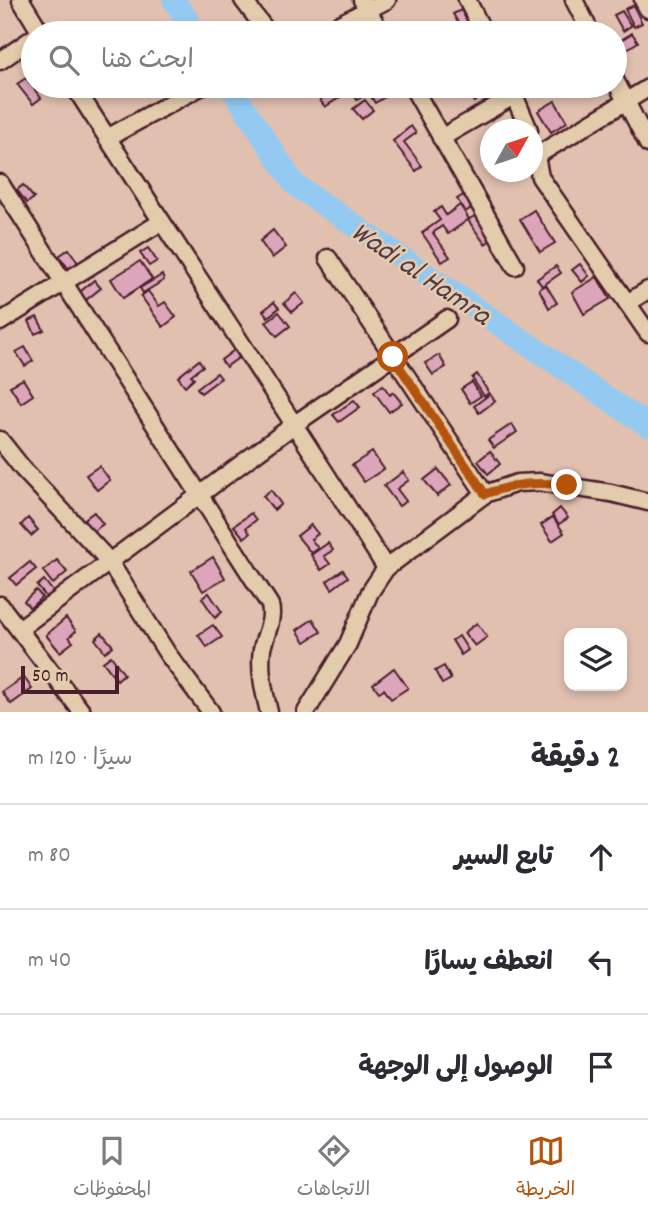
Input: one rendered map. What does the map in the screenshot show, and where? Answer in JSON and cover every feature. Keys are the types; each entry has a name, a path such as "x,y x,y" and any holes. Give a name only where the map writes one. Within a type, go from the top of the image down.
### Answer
{"street":[{"path":"21,0 33,21"},
{"path":"243,0 259,21"},
{"path":"341,21 365,6 387,0"},
{"path":"467,0 478,21"},
{"path":"574,0 585,21"},
{"path":"643,0 648,9"},
{"path":"0,61 21,46"},
{"path":"543,145 648,88"},
{"path":"82,98 386,568"},
{"path":"107,138 180,98"},
{"path":"418,98 515,266"},
{"path":"442,138 502,98"},
{"path":"516,98 524,119"},
{"path":"624,98 648,144"},
{"path":"543,181 648,333"},
{"path":"0,183 270,605 272,613 262,659 263,686 269,712"},
{"path":"0,322 161,222"},
{"path":"328,258 485,494"},
{"path":"627,303 648,290"},
{"path":"19,629 295,424 447,319"},
{"path":"0,440 23,469 109,561 167,653 211,712"},
{"path":"306,712 348,644 370,592 386,568 485,494 517,483 539,482 600,491 648,502"},
{"path":"0,605 82,712"}],"building":[{"path":"633,5 642,23 634,27 625,9"},
{"path":"461,10 467,21 457,21 453,14"},
{"path":"622,11 631,26 627,28 627,21 617,21 614,15"},
{"path":"632,33 638,42 627,49 627,36"},
{"path":"28,98 41,98 33,104"},
{"path":"323,98 339,98 325,107 320,100"},
{"path":"365,100 373,110 362,119 353,109"},
{"path":"555,101 567,122 551,132 538,111"},
{"path":"411,126 416,133 404,142 422,166 416,171 393,141"},
{"path":"23,185 34,198 27,203 17,190"},
{"path":"465,194 473,207 465,212 457,199"},
{"path":"460,205 469,219 448,234 442,226 433,233 450,257 442,262 422,233 440,220 434,212 441,207 446,215"},
{"path":"534,210 555,243 540,252 520,219"},
{"path":"476,215 492,239 485,244 468,220"},
{"path":"273,230 286,247 272,258 260,241"},
{"path":"148,248 157,261 149,266 140,253"},
{"path":"69,249 78,263 69,269 59,256"},
{"path":"140,261 152,279 123,298 111,279"},
{"path":"580,264 589,276 582,282 572,270"},
{"path":"556,266 561,273 542,286 537,279"},
{"path":"162,275 164,280 143,293 140,288"},
{"path":"597,277 610,299 584,314 572,292"},
{"path":"94,280 101,288 86,300 80,292"},
{"path":"546,285 557,303 549,308 539,289"},
{"path":"148,291 159,306 165,302 176,317 163,327 141,296"},
{"path":"296,293 304,303 292,312 284,303"},
{"path":"274,302 279,308 268,317 263,311"},
{"path":"279,312 290,326 277,336 266,322"},
{"path":"37,317 44,330 35,334 29,321"},
{"path":"25,347 33,361 25,366 16,352"},
{"path":"237,348 242,355 226,367 221,360"},
{"path":"439,355 446,367 433,375 425,363"},
{"path":"199,360 203,366 191,375 194,378 185,386 178,377"},
{"path":"217,373 221,378 201,393 197,388"},
{"path":"477,374 489,393 484,396 472,378"},
{"path":"23,379 33,395 21,403 10,386"},
{"path":"472,382 481,396 470,403 461,389"},
{"path":"383,385 390,395 393,392 402,403 389,412 374,392"},
{"path":"490,394 495,401 479,413 474,406"},
{"path":"354,400 360,407 339,422 333,415"},
{"path":"512,424 517,432 494,448 488,440"},
{"path":"490,451 500,464 488,474 478,461"},
{"path":"372,452 384,469 364,482 352,465"},
{"path":"99,466 110,480 97,490 86,475"},
{"path":"438,469 451,485 437,496 424,480"},
{"path":"403,472 409,480 397,489 406,501 399,506 384,486"},
{"path":"271,490 281,504 274,510 263,496"},
{"path":"560,508 568,518 559,524 552,515"},
{"path":"94,512 103,524 91,533 82,521"},
{"path":"251,513 256,520 246,528 250,533 244,538 234,526"},
{"path":"553,517 564,533 552,541 541,525"},
{"path":"28,518 38,530 31,536 21,525"},
{"path":"311,525 318,534 311,539 318,548 311,553 297,536"},
{"path":"328,543 333,550 324,556 330,564 321,570 311,555"},
{"path":"213,557 225,578 203,591 191,571"},
{"path":"57,560 67,572 53,584 43,571"},
{"path":"30,562 36,569 16,585 10,578"},
{"path":"343,570 348,577 332,589 327,581"},
{"path":"44,580 54,593 48,599 37,586"},
{"path":"36,590 42,597 30,608 24,601"},
{"path":"209,593 222,612 215,618 202,598"},
{"path":"66,618 76,631 69,637 73,642 60,652 46,635"},
{"path":"313,619 321,632 305,642 297,630"},
{"path":"477,623 487,637 475,646 464,633"},
{"path":"213,625 222,637 207,647 198,635"},
{"path":"102,633 113,646 105,652 95,639"},
{"path":"459,636 468,650 461,655 452,640"},
{"path":"111,656 124,674 117,680 103,662"},
{"path":"444,666 451,679 442,684 435,671"},
{"path":"394,668 408,688 391,699 384,689 379,692 373,684"},
{"path":"24,677 32,689 11,704 2,692"}],"waterway":[{"name":"Wadi al Hamra","path":"174,0 188,21"},
{"name":"Wadi al Hamra","path":"238,98 295,185 648,426"}],"route":[{"path":"393,357 485,494 517,483 567,485"}]}
